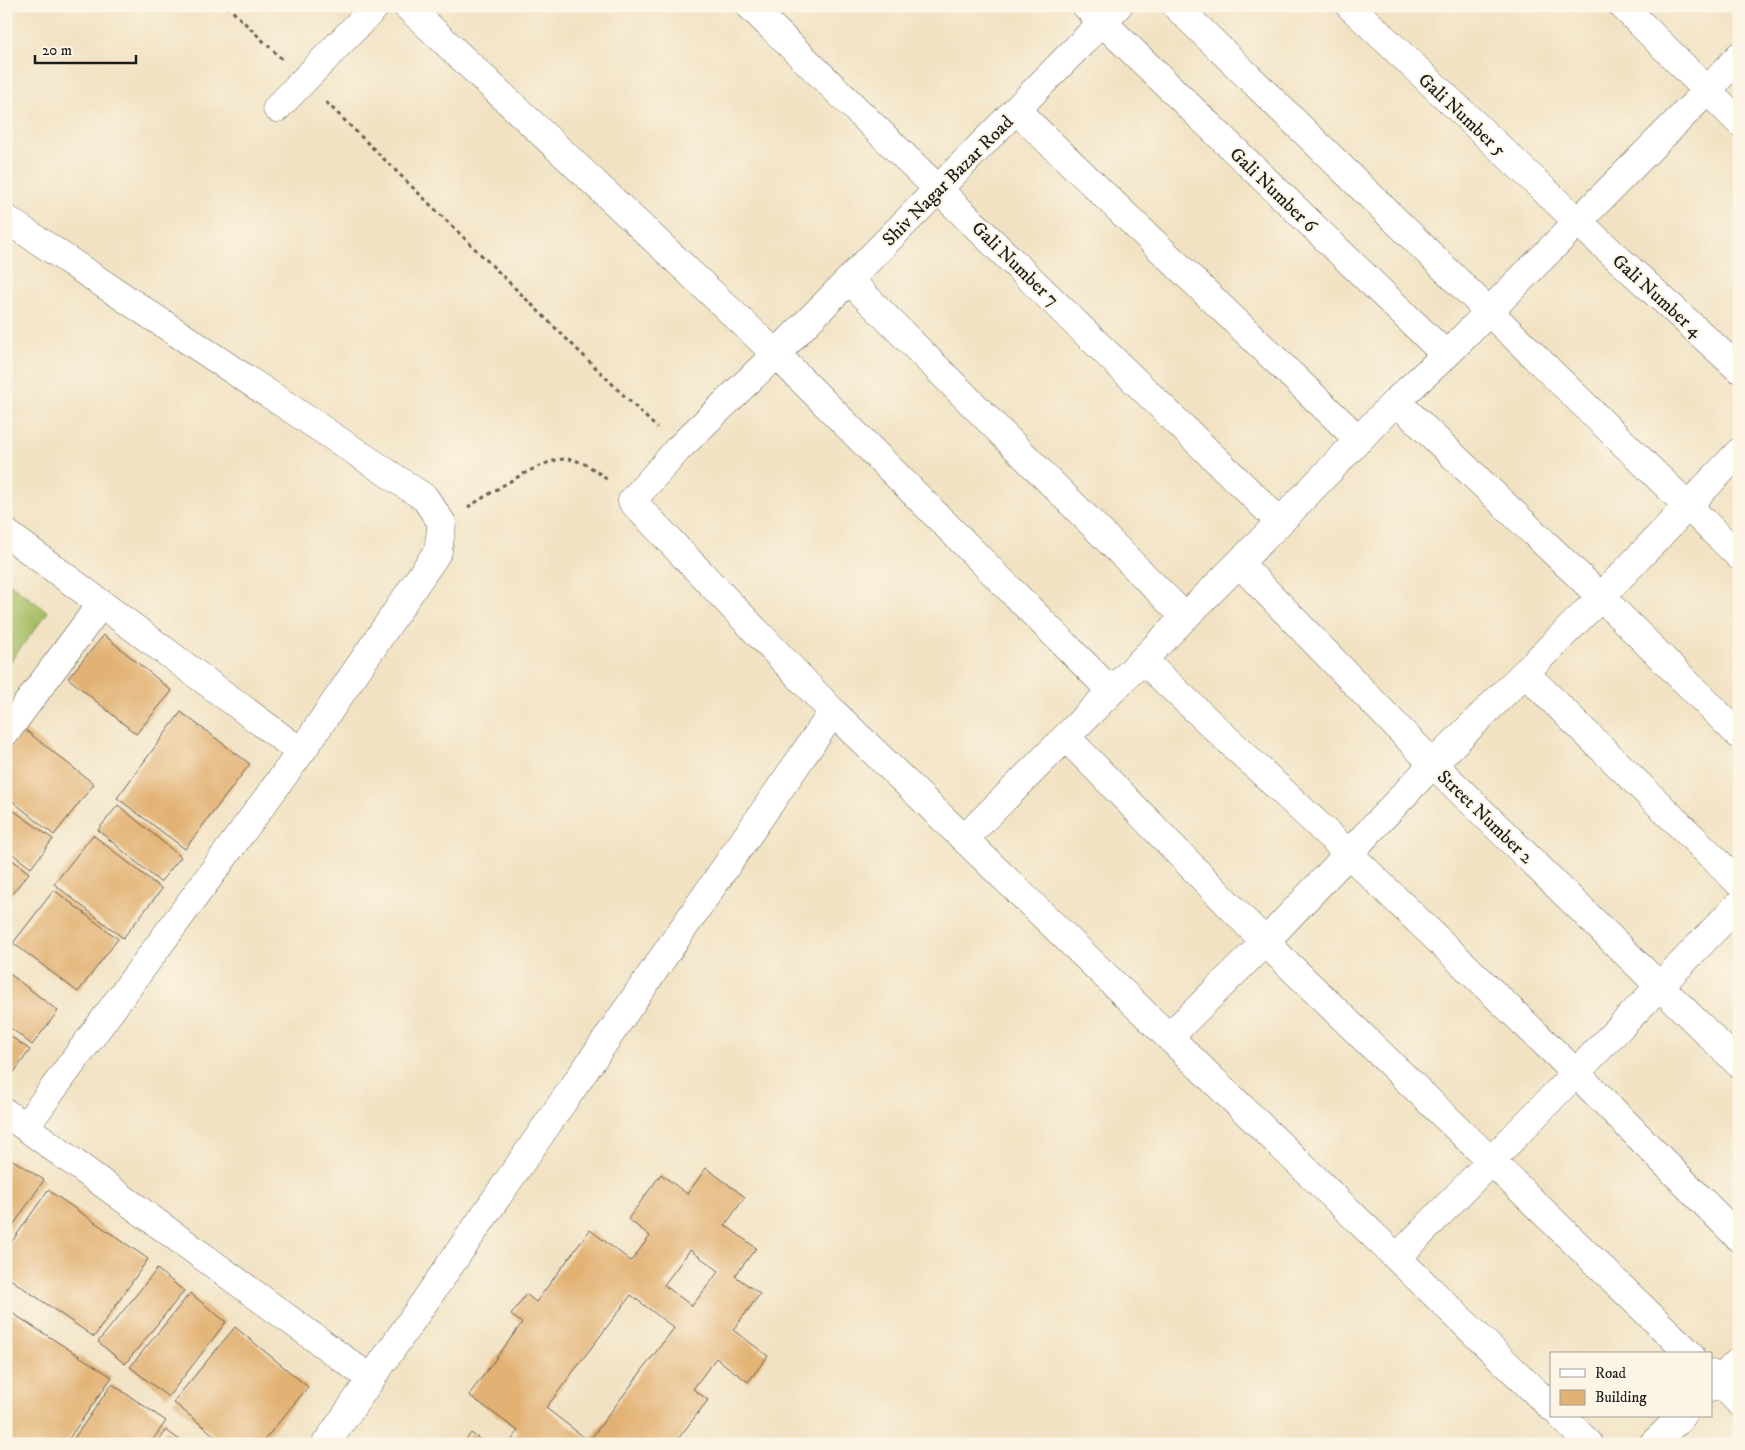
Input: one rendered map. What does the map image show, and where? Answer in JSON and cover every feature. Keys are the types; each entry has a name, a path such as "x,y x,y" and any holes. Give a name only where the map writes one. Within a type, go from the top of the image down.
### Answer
{"street":[{"path":"277,108 376,6"},
{"path":"407,6 776,354 1111,691"},
{"name":"Gali Number 7","path":"750,6 1280,522"},
{"path":"1176,6 1488,313 1739,556"},
{"name":"Gali Number 5","path":"1350,6 1577,221"},
{"path":"1623,6 1739,122"},
{"name":"Shiv Nagar Bazar Road","path":"632,501 678,449 776,354 938,187 1016,110 1102,12"},
{"name":"Gali Number 6","path":"1102,12 1446,355"},
{"path":"964,839 1280,522 1396,401 1488,313 1707,91 1739,56"},
{"path":"1016,110 1359,440"},
{"path":"6,218 425,498 442,523 438,551 301,752 16,1120 371,1379"},
{"name":"Gali Number 4","path":"1577,221 1739,369"},
{"path":"848,280 1185,617"},
{"path":"1396,401 1602,597 1739,735"},
{"path":"1170,1037 1265,942 1433,764 1602,597 1739,452"},
{"path":"632,501 833,712 1550,1406"},
{"path":"6,533 301,752"},
{"name":"Street Number 2","path":"1238,563 1433,764 1739,1064"},
{"path":"6,732 101,604"},
{"path":"1143,660 1348,853 1575,1072 1739,1238"},
{"path":"1525,673 1739,883"},
{"path":"326,1444 833,712"},
{"path":"1066,737 1265,942 1688,1352"},
{"path":"1397,1258 1739,904"},
{"path":"1739,1361 1714,1381 1739,1402"},
{"path":"1563,1418 1589,1444"},
{"path":"1653,1444 1680,1418"}],"path":[{"path":"227,6 678,449"},
{"path":"442,523 533,469 564,459 591,466 632,501"}],"green space":[{"path":"6,581 48,612 6,667"}],"building":[{"path":"104,635 172,691 136,734 68,678"},
{"path":"181,712 250,764 185,849 117,798"},
{"path":"24,729 94,784 54,835 6,796 6,752"},
{"path":"6,805 53,839 31,868 6,849"},
{"path":"118,805 181,857 160,882 98,830"},
{"path":"93,835 162,889 123,938 54,884"},
{"path":"6,855 29,873 6,901"},
{"path":"54,890 118,939 78,992 13,943"},
{"path":"6,971 58,1011 32,1045 6,1024"},
{"path":"6,1033 30,1050 9,1079 6,1077"},
{"path":"11,1159 44,1180 6,1236 6,1166"},
{"path":"706,1168 745,1197 725,1225 756,1248 735,1276 760,1294 733,1330 768,1356 748,1382 716,1358 693,1389 708,1400 674,1444 559,1444 553,1440 550,1444 509,1444 518,1431 469,1395 522,1323 511,1315 526,1294 536,1302 590,1230 631,1261 650,1236 628,1219 661,1174 687,1194","holes":["690,1250 719,1271 692,1306 664,1285","631,1295 674,1328 589,1441 546,1408"]},
{"path":"48,1190 148,1259 94,1337 6,1276 6,1250"},
{"path":"157,1269 184,1291 125,1364 98,1342"},
{"path":"190,1293 226,1322 168,1397 130,1367"},
{"path":"12,1313 112,1377 65,1444 6,1444 6,1322"},
{"path":"235,1327 308,1387 261,1444 225,1444 173,1402"},
{"path":"112,1384 166,1421 150,1444 70,1444"},
{"path":"166,1430 185,1444 157,1444"},
{"path":"471,1433 486,1444 463,1444"}]}
